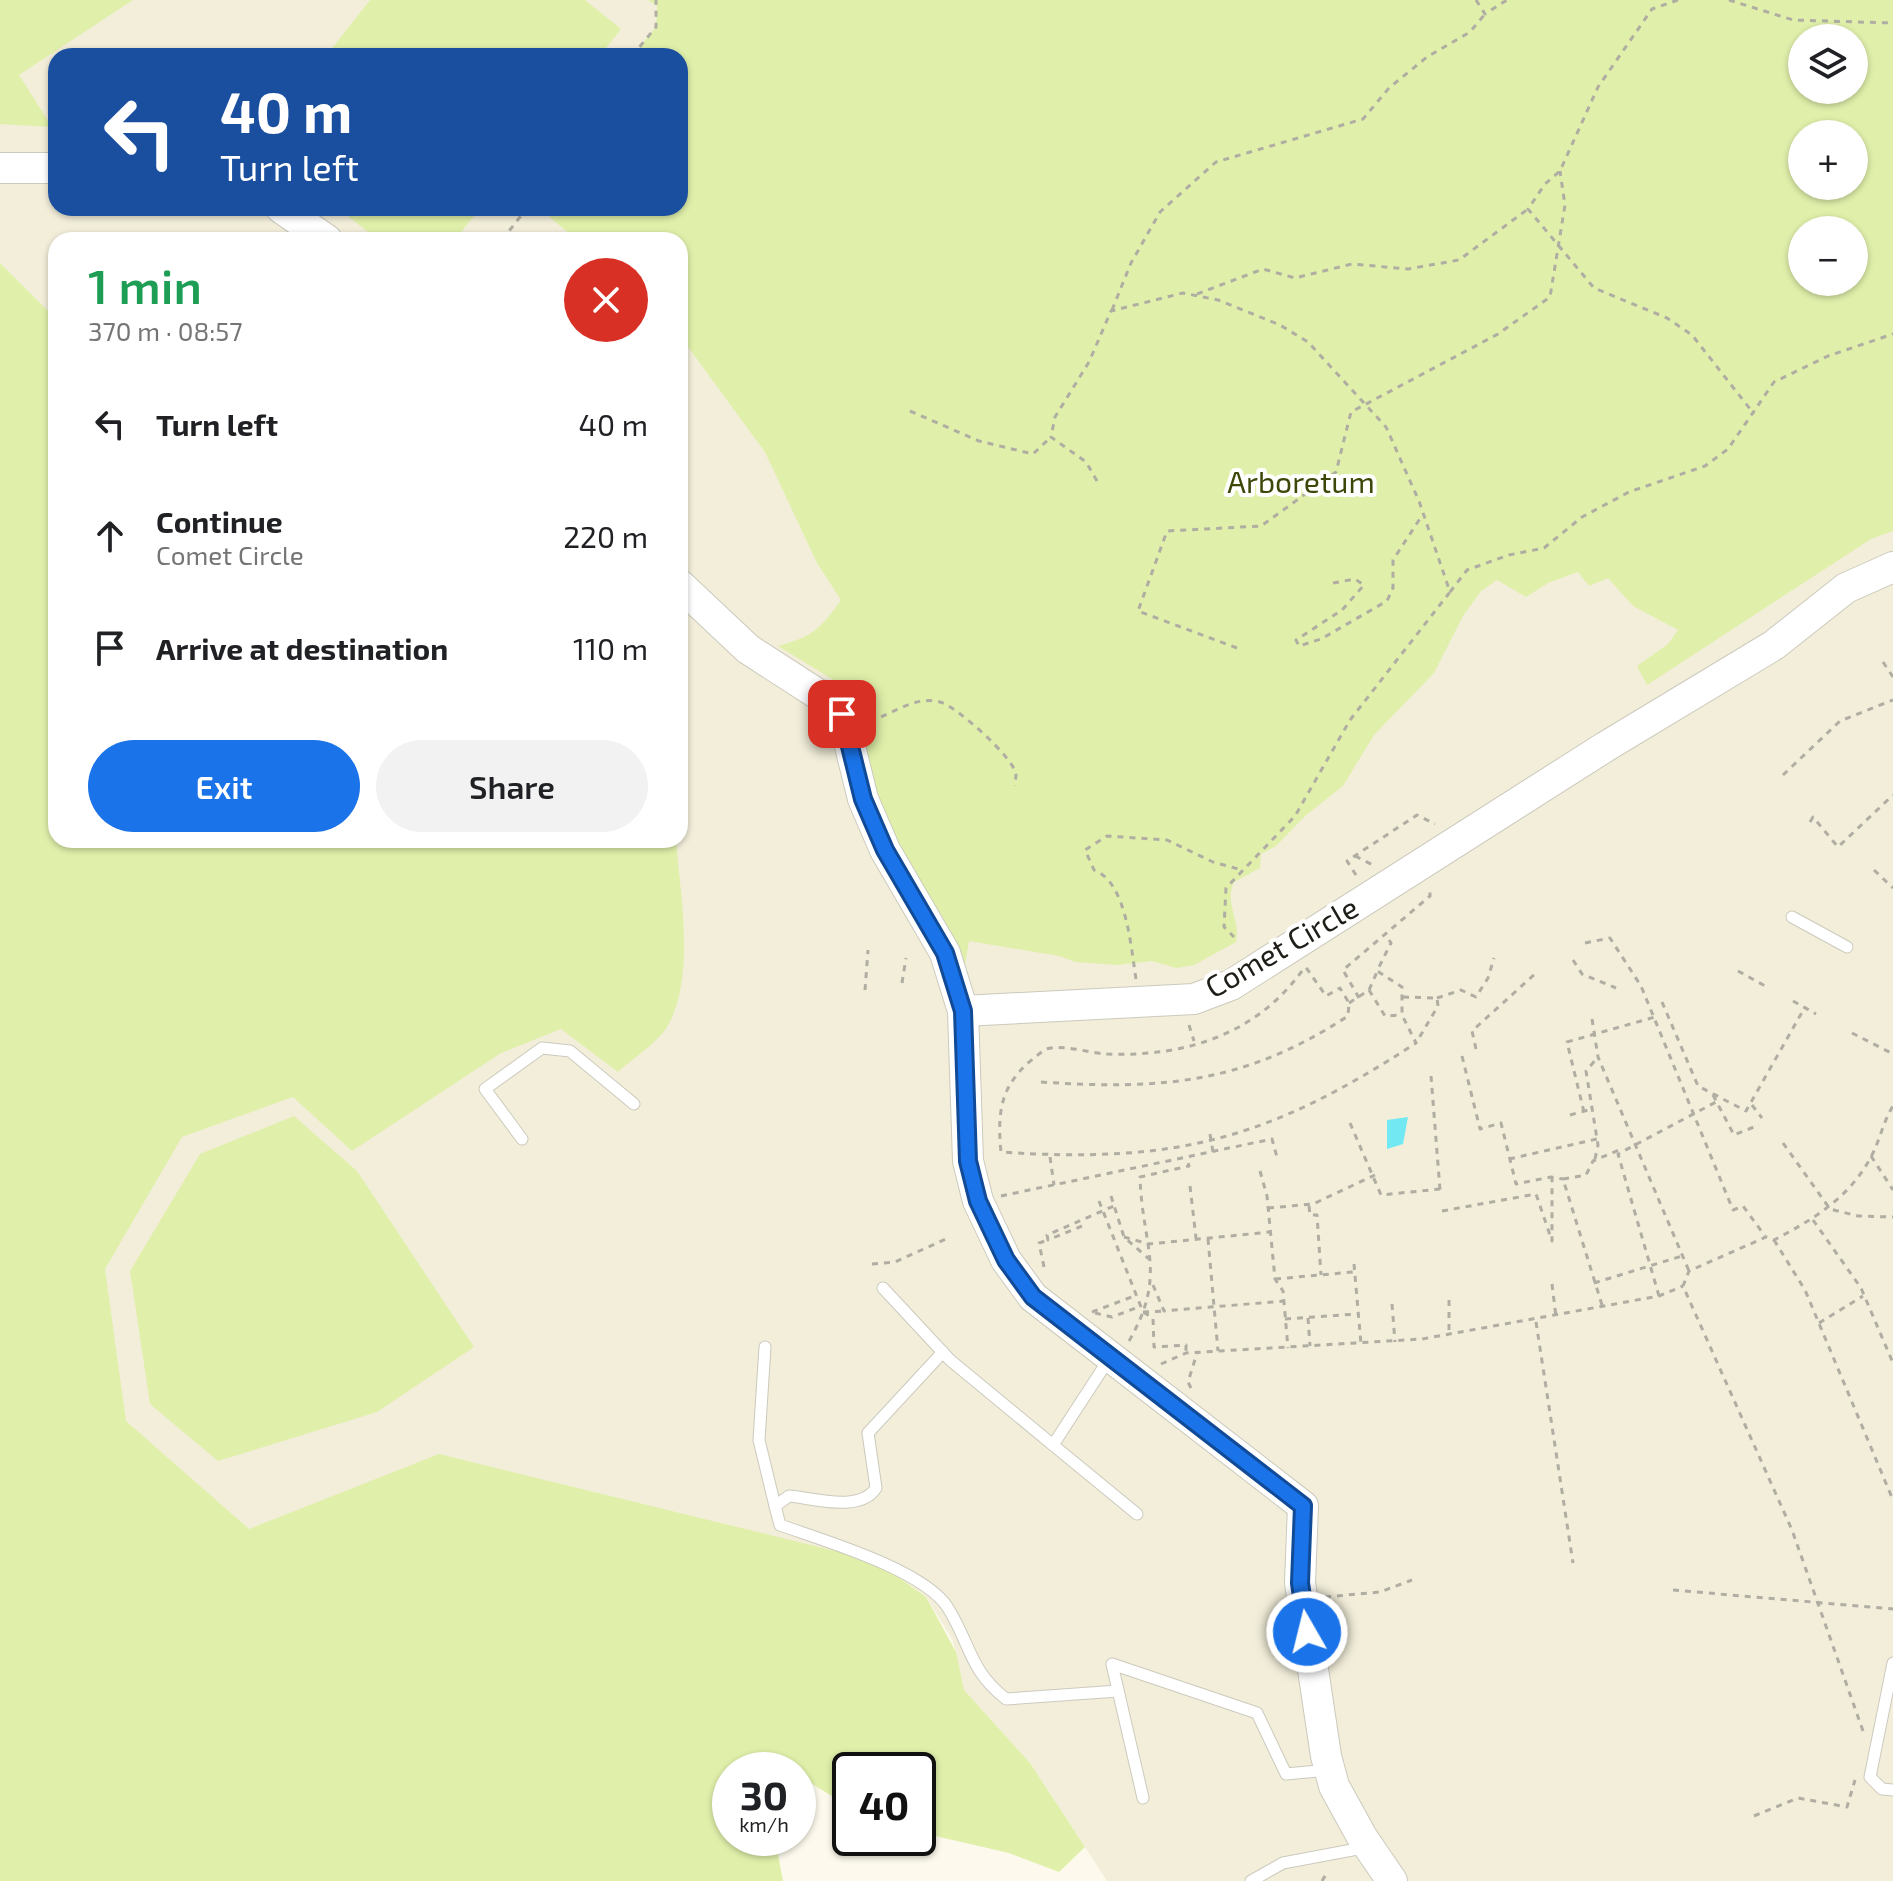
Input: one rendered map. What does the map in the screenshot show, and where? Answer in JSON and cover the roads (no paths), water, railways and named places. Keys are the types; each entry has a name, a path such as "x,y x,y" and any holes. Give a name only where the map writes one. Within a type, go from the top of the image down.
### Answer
{"street":[{"path":"0,168 48,168"},
{"path":"292,216 316,232"},
{"name":"Comet Circle","path":"963,1011 1194,999 1231,985 1605,747 1774,645 1846,588 1893,567"},
{"path":"688,593 748,649 833,704 842,714 863,799 885,850 941,942 963,1011 968,1161 987,1224 1006,1260 1033,1297 1116,1355 1303,1506 1300,1583 1330,1770 1334,1786 1368,1847 1392,1881"}],"lane":[{"path":"1792,917 1847,947"},
{"path":"522,1139 485,1089 542,1048 570,1051 634,1104"},
{"path":"883,1288 943,1352 1137,1514"},
{"path":"765,1347 759,1440 780,1525 895,1567 947,1605 984,1682 1006,1699 1118,1691"},
{"path":"775,1506 789,1496 853,1502 871,1495 876,1488 868,1433 943,1352"},
{"path":"1053,1445 1116,1355"},
{"path":"1893,1663 1870,1777 1882,1789 1893,1790"},
{"path":"1143,1798 1112,1664 1257,1713 1286,1774 1330,1770"},
{"path":"1251,1881 1283,1863 1368,1847"}],"water":[{"path":"1408,1117 1403,1144 1387,1149 1387,1120"}],"park label":[{"name":"Arboretum","path":"1301,483"}]}
